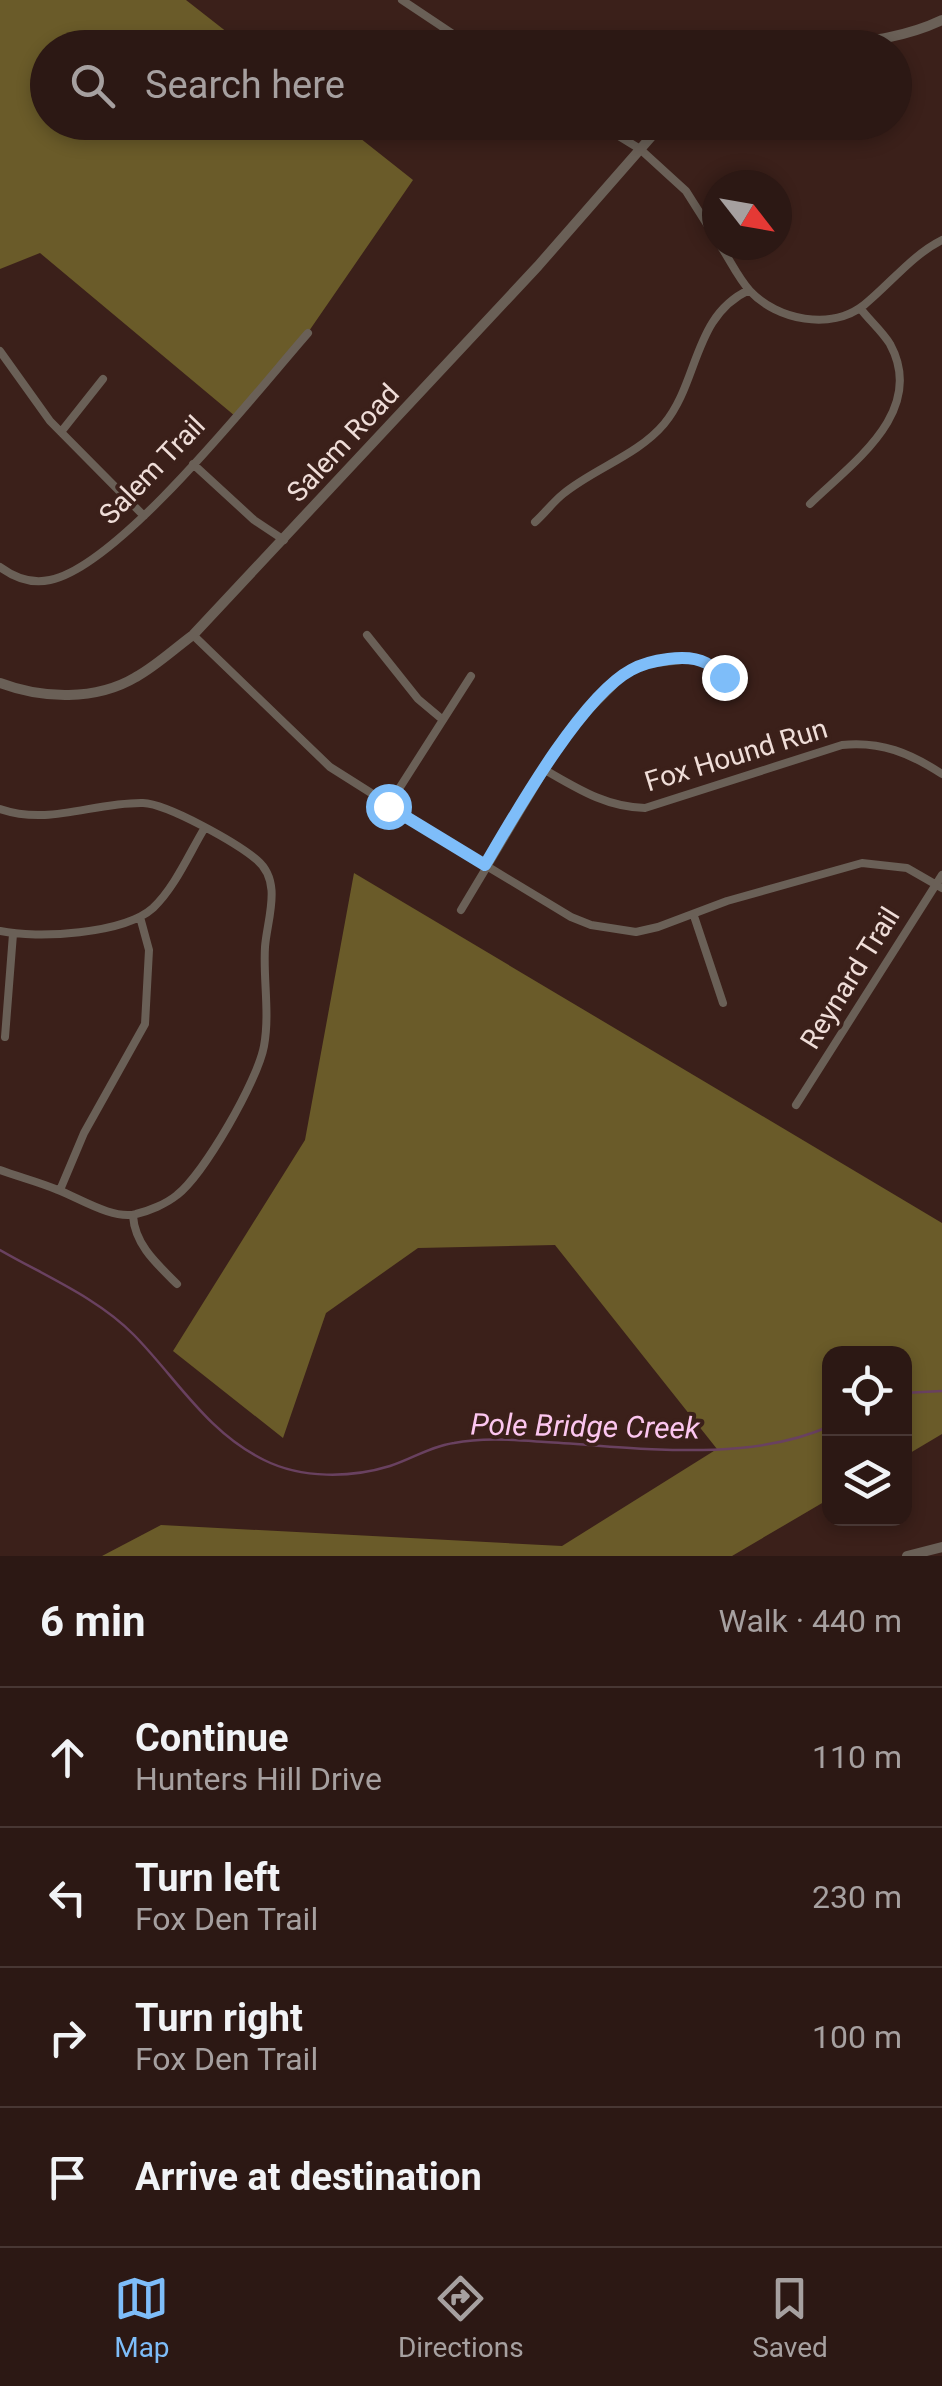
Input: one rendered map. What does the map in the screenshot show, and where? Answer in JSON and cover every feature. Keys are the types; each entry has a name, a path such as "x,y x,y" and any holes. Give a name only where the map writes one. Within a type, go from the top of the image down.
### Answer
{"street":[{"path":"402,0 447,30"},
{"path":"912,34 942,20"},
{"path":"625,140 686,190 702,215"},
{"name":"Salem Road","path":"0,683 34,693 66,695 107,689 138,677 193,636 538,266 648,140"},
{"path":"730,260 749,290 772,309 812,320 860,308 924,251 942,240"},
{"path":"535,522 561,495 664,424 682,398 707,328 729,304 749,290"},
{"path":"810,504 882,436 896,404 900,382 891,346 860,308"},
{"name":"Salem Trail","path":"0,567 30,580 62,576 106,550 193,464 308,333"},
{"path":"0,351 50,421 144,516"},
{"path":"61,432 103,379"},
{"path":"193,464 254,520 284,540"},
{"path":"193,636 330,767 571,917 601,928 636,932 694,916 727,901 862,864 896,865 939,886"},
{"path":"367,636 418,700 442,720"},
{"path":"460,910 579,720 628,671 648,664 692,659 704,662 724,677"},
{"path":"388,806 471,676"},
{"name":"Fox Hound Run","path":"545,770 598,800 645,808 842,745 894,749 942,774"},
{"path":"0,809 37,817 145,803 166,808 256,859 272,886 265,947 264,1048 250,1088 186,1188 169,1201 132,1216 100,1209 60,1190 0,1170"},
{"path":"0,931 52,934 92,930 140,917 168,890 204,828"},
{"name":"Reynard Trail","path":"796,1105 939,886 942,875"},
{"path":"694,916 723,1003"},
{"path":"60,1190 84,1133 145,1024 148,950 140,917"},
{"path":"6,1037 13,934"},
{"path":"132,1216 134,1232 142,1245 176,1284"},
{"path":"906,1556 942,1548"}],"shaded area":[{"path":"0,0 186,0 224,30 30,30 30,140 362,140 413,180 309,331 235,416 40,253 0,269"},
{"path":"354,873 942,1223 942,1434 912,1452 912,1346 822,1346 822,1503 732,1556 102,1556 161,1525 562,1546 717,1449 555,1245 418,1248 326,1313 283,1438 173,1351 305,1140"}],"waterway":[{"name":"Pole Bridge Creek","path":"0,1250 70,1288 120,1322 226,1435 264,1460 294,1471 359,1473 446,1445 477,1440 727,1449 797,1438 822,1429"},
{"name":"Pole Bridge Creek","path":"912,1393 942,1391"}],"route":[{"path":"388,806 485,865 558,748 579,720 628,671 648,664 692,659 704,662 724,677"}]}
